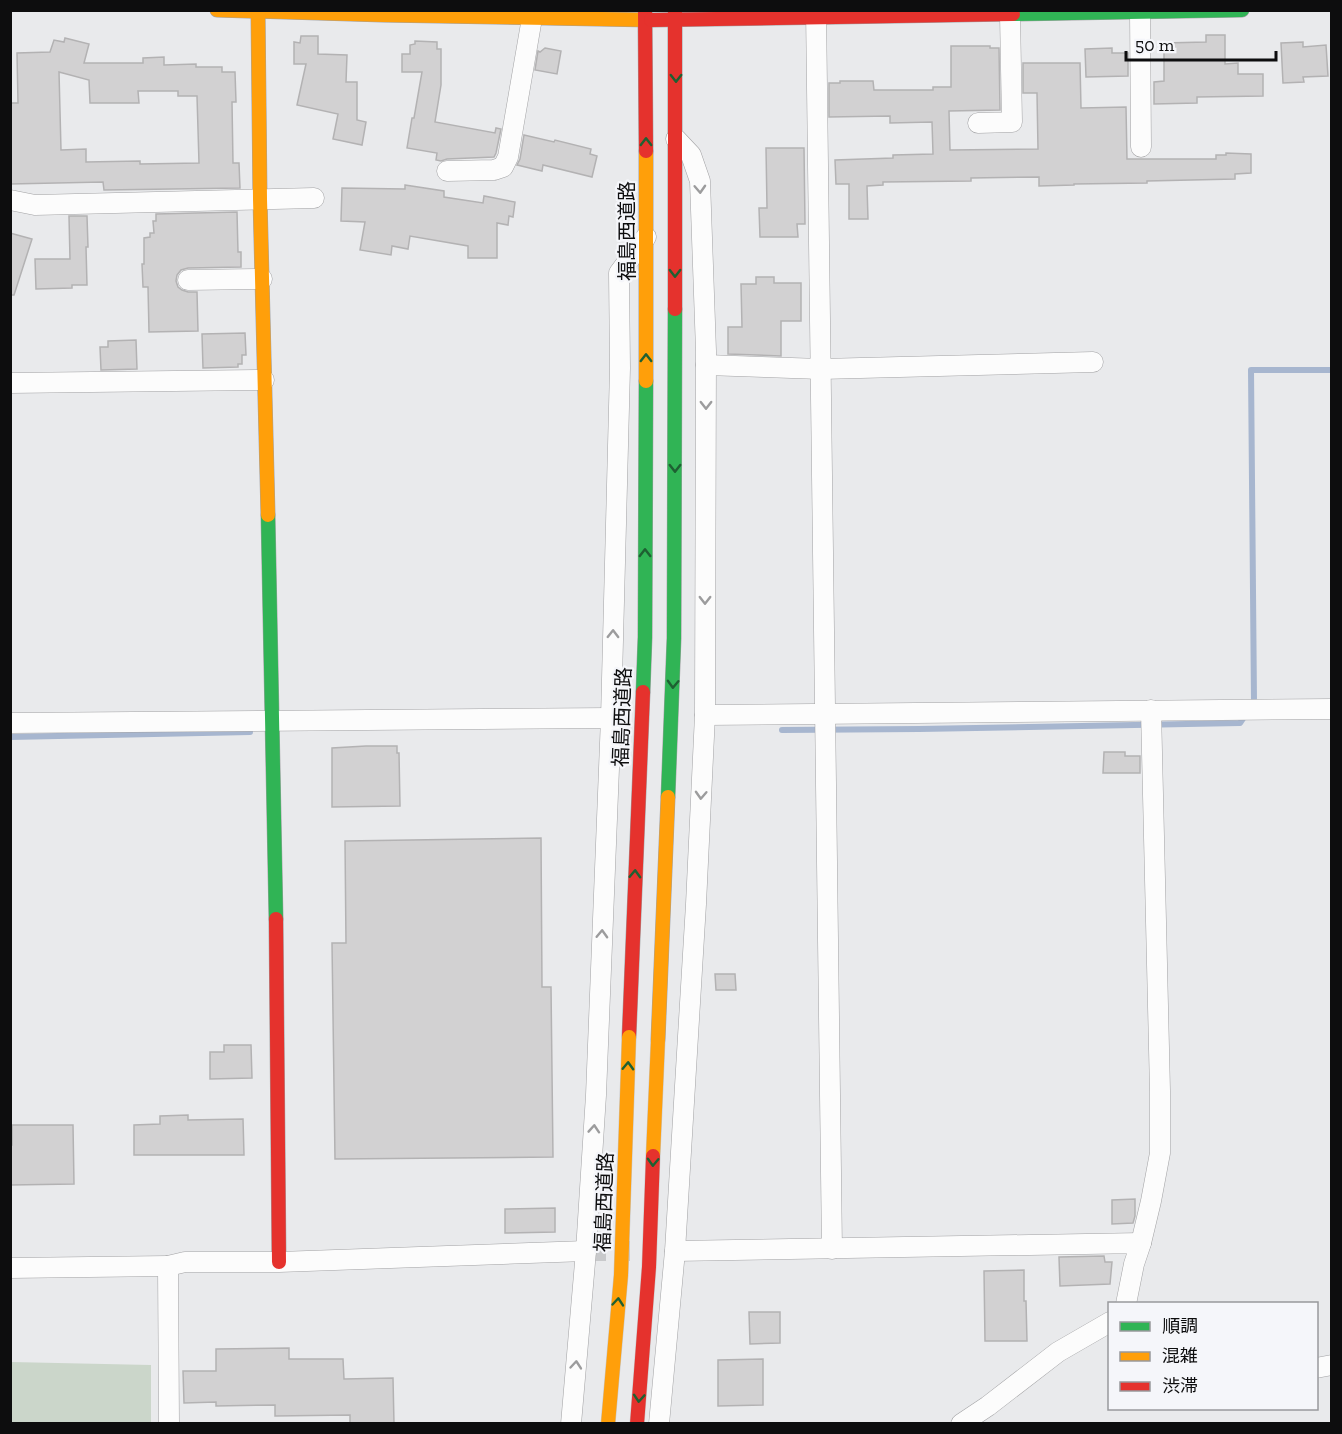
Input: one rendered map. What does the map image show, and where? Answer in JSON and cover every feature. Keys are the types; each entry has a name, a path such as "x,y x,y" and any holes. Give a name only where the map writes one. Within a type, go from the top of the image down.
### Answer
{"main road":[{"path":"217,10 476,14 532,18 645,15 1010,15 1242,10"},
{"path":"258,11 277,956 279,1262"},
{"name":"福島西道路","path":"608,1424 621,1275 645,638 647,236 645,15"},
{"path":"638,1424 649,1267 675,638 675,15"}],"street":[{"path":"1140,12 1141,147"},
{"path":"816,14 832,1249"},
{"path":"978,123 1012,122 1010,15"},
{"path":"447,171 494,170 503,167 508,157 532,18"},
{"path":"659,1424 675,1251 705,714 706,365 700,181 692,155 675,139"},
{"path":"10,200 35,205 314,198"},
{"path":"571,1424 586,1251 596,1095 611,718 620,369 619,273 647,236"},
{"path":"188,280 262,279"},
{"path":"706,365 820,369 1093,362"},
{"path":"10,383 264,380"},
{"path":"705,714 1332,709"},
{"path":"1126,1302 1134,1264 1152,1201 1160,1153 1151,710"},
{"path":"10,723 611,718"},
{"path":"675,1251 1141,1243"},
{"path":"10,1268 168,1266 185,1262 279,1262 586,1251"},
{"path":"168,1266 170,1424"},
{"path":"960,1424 988,1406 1058,1352 1108,1323"}],"shaded area":[{"path":"11,1362 151,1365 151,1423 11,1423"}],"building":[{"path":"1206,35 1225,35 1225,64 1238,63 1238,74 1263,74 1263,96 1197,97 1197,103 1154,104 1154,82 1164,81 1164,43 1206,42"},
{"path":"301,36 318,36 318,54 347,55 346,82 357,82 357,120 366,122 362,145 333,139 338,114 297,105 306,64 294,64 294,42 300,43"},
{"path":"65,38 89,44 84,63 143,63 143,58 164,57 164,65 196,64 196,67 222,67 222,72 235,72 236,102 232,102 233,163 239,163 240,188 104,190 103,182 10,184 10,103 18,103 17,53 50,52 54,40 64,42","holes":["59,72 89,80 90,103 139,103 138,91 178,91 178,96 197,96 199,163 86,162 86,149 61,150"]},
{"path":"415,41 437,42 437,49 441,49 441,85 435,122 495,133 496,128 501,129 494,157 441,161 436,160 437,153 407,148 422,72 402,72 402,54 410,54 410,45 415,44"},
{"path":"1303,42 1303,47 1326,45 1328,76 1303,77 1304,82 1283,83 1281,43"},
{"path":"951,46 999,48 1000,110 949,111 950,150 1038,149 1037,93 1023,93 1023,63 1080,63 1081,108 1126,107 1127,159 1216,159 1216,155 1226,155 1226,153 1251,154 1251,173 1235,174 1235,179 1039,186 1039,177 971,178 971,181 883,182 883,185 867,186 868,219 849,219 849,184 836,184 835,160 933,154 932,122 890,123 890,116 829,117 829,83 873,81 874,90 933,90 933,87 951,87"},
{"path":"545,48 561,51 557,74 535,70 538,51"},
{"path":"1112,48 1112,53 1128,53 1128,76 1086,77 1085,49"},
{"path":"524,135 591,149 590,154 597,156 592,177 543,165 542,171 517,165"},
{"path":"766,148 804,148 805,224 797,224 798,237 760,237 759,208 767,208"},
{"path":"405,185 444,191 444,197 483,203 484,196 515,202 513,217 509,216 508,225 497,223 497,258 468,258 468,246 410,236 408,249 392,246 391,255 360,250 365,222 341,221 342,188 405,189"},
{"path":"237,212 238,252 241,252 241,267 188,268 181,270 177,275 178,287 188,292 197,292 198,331 149,332 148,287 143,287 142,264 144,264 144,238 154,233 153,221 156,221 156,214"},
{"path":"69,216 87,216 87,285 72,285 72,288 36,289 35,259 70,259"},
{"path":"10,233 32,239 14,295 10,295"},
{"path":"756,277 774,277 774,283 801,283 801,321 781,321 781,356 728,354 728,327 742,327 741,284 756,284"},
{"path":"245,333 246,355 242,355 242,364 238,364 238,367 203,368 202,334"},
{"path":"136,340 137,369 101,370 100,347 108,347 108,341"},
{"path":"397,746 400,806 332,807 332,748"},
{"path":"1104,752 1125,752 1125,756 1140,756 1140,773 1103,773"},
{"path":"541,838 542,987 551,987 553,1157 335,1159 332,943 346,943 345,841"},
{"path":"715,974 735,974 736,990 716,990"},
{"path":"224,1045 251,1045 252,1078 210,1079 210,1052 224,1052"},
{"path":"188,1115 188,1120 243,1119 244,1155 134,1155 134,1125 160,1124 160,1116"},
{"path":"12,1125 73,1125 74,1184 10,1185"},
{"path":"1135,1199 1133,1223 1112,1224 1112,1200"},
{"path":"555,1208 555,1232 505,1233 505,1209"},
{"path":"1104,1256 1105,1262 1112,1262 1110,1284 1060,1286 1059,1257"},
{"path":"1024,1270 1027,1341 985,1341 984,1271"},
{"path":"749,1312 780,1312 780,1343 750,1344"},
{"path":"289,1348 289,1359 343,1359 344,1379 393,1378 394,1424 350,1424 350,1415 275,1416 275,1405 216,1406 216,1402 184,1403 183,1371 216,1371 216,1349"},
{"path":"763,1359 763,1405 718,1406 718,1360"}],"waterway":[{"path":"1252,705 1254,702 1251,370 1332,370"},
{"path":"782,730 1240,723 1246,714"},
{"path":"10,737 250,732"}],"tunnel":[{"path":"586,1251 630,1251"}],"traffic: fast":[{"path":"1013,14 1242,10"},
{"path":"668,797 674,638 675,309"},
{"path":"643,692 646,381"},
{"path":"268,515 276,919"}],"traffic: slow":[{"path":"217,10 651,20"},
{"path":"258,11 268,515"},
{"path":"646,151 646,381"},
{"path":"658,1040 668,797"},
{"path":"608,1424 621,1275 629,1037"},
{"path":"653,1156 658,1040"}],"traffic: jam":[{"path":"645,10 646,151"},
{"path":"675,10 675,309"},
{"path":"651,20 1013,14"},
{"path":"629,1037 643,692"},
{"path":"276,919 279,1262"},
{"path":"637,1424 649,1267 653,1156"}]}
